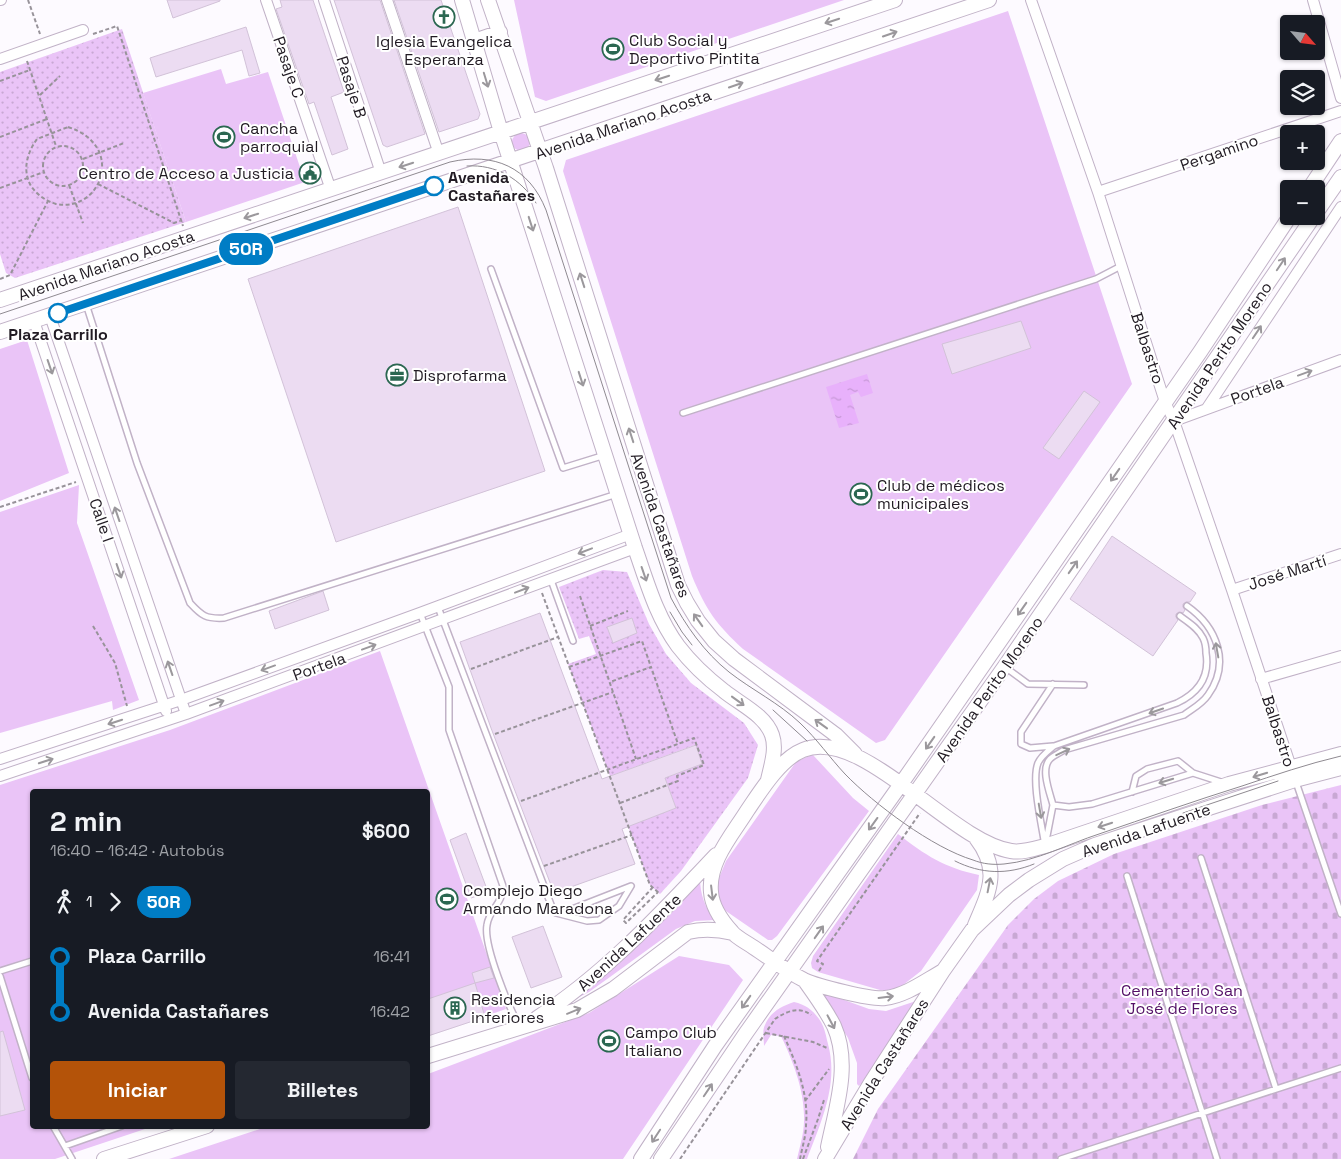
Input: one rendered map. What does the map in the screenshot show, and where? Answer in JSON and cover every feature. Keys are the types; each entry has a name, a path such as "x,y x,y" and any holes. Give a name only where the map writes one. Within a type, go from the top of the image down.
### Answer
{"main road":[{"name":"Avenida Castañares","path":"462,0 501,132 630,534 657,610 678,646 696,667 757,715 768,726 774,742 768,780"},
{"name":"Avenida Castañares","path":"488,0 540,151 678,585 687,604 714,641 734,659 836,735 857,756"},
{"name":"Avenida Mariano Acosta","path":"1,298 381,174 895,0"},
{"name":"Avenida Mariano Acosta","path":"0,332 989,0"},
{"path":"474,41 500,32"},
{"path":"1315,180 1341,141"},
{"path":"1325,200 1341,177"},
{"name":"Avenida Perito Moreno","path":"641,1159 715,1046 901,784 1165,402 1284,225"},
{"name":"Avenida Perito Moreno","path":"661,1159 746,1033 791,972 1005,666 1308,225"},
{"path":"809,982 775,962 733,933 714,904 711,893 713,871 722,849 768,780 800,751 813,747 831,747 857,756"},
{"name":"Avenida Lafuente","path":"972,930 1016,890 1063,859 1095,845 1341,754"},
{"name":"Avenida Lafuente","path":"857,756 901,784 976,838 1012,851 1045,846 1229,784 1293,773 1341,768"},
{"name":"Avenida Lafuente","path":"809,982 863,996 885,998 899,994 943,971 972,930 986,899 992,872 988,856 976,838"},
{"name":"Avenida Lafuente","path":"523,1026 564,1001 587,983 671,904 722,849"},
{"name":"Avenida Lafuente","path":"430,1055 576,1010 595,1001 613,990 688,932 700,929 713,929 733,933"},
{"name":"Avenida Castañares","path":"826,1158 870,1084 943,971"},
{"name":"Avenida Castañares","path":"809,982 834,1027 841,1053 841,1087 826,1158"},
{"path":"104,1159 199,1129"}],"street":[{"name":"Pasaje C","path":"266,0 331,190"},
{"name":"Pasaje B","path":"324,0 381,174"},
{"path":"387,0 439,154"},
{"name":"Balbastro","path":"1031,0 1098,192 1165,402 1174,421 1293,773"},
{"path":"1313,0 1341,98"},
{"path":"0,59 83,30"},
{"name":"Pergamino","path":"1098,192 1341,111"},
{"path":"1207,408 1341,207"},
{"name":"Calle I","path":"50,316 186,714"},
{"name":"Calle I","path":"34,321 170,720"},
{"name":"Portela","path":"1174,421 1341,360"},
{"name":"Portela","path":"0,759 181,700 630,534"},
{"name":"Portela","path":"0,776 170,720 635,548"},
{"name":"José Martí","path":"1232,590 1341,554"},
{"path":"1262,679 1341,656"}],"lane":[{"path":"683,413 1096,279 1121,266"},
{"path":"492,269 563,468 606,455"},
{"path":"86,303 137,463 190,603 205,617 213,619 224,618 618,494"},
{"path":"551,580 573,641"},
{"path":"438,606 553,910 556,913 562,913 586,921 599,920 619,906 631,886 562,913"},
{"path":"1045,846 1053,805 1045,769 1049,759 1064,750 1184,715 1198,706 1208,696 1218,672 1217,646 1207,623 1199,614 1187,606"},
{"path":"420,613 449,687 448,730 503,886 503,895 493,910 487,924 487,941 509,1008 523,1026"},
{"path":"1053,684 1021,732 1021,744 1030,748 1054,746 1188,698 1198,688 1206,672 1208,661 1204,640 1196,628 1180,616"},
{"path":"1005,666 1028,684 1084,685"},
{"path":"1045,846 1035,777 1038,763 1043,754 1054,746"},
{"path":"1132,792 1136,776 1147,769 1178,761 1193,773 1229,784"},
{"path":"1053,805 1069,807 1092,804 1193,773"},
{"path":"1293,773 1341,914"},
{"path":"1201,858 1276,1089"},
{"path":"1127,876 1217,1159"},
{"path":"0,971 30,962"},
{"path":"0,976 30,1072"},
{"path":"1062,1159 1341,1068"},
{"path":"55,1129 72,1159"},
{"path":"65,1146 113,1129"}],"path":[{"path":"28,0 43,44"},
{"path":"83,30 85,37 117,26 186,238"},
{"path":"24,51 56,146"},
{"path":"0,81 30,70"},
{"path":"39,95 60,76"},
{"path":"0,136 47,119"},
{"path":"68,127 91,139 100,152 102,170 98,184 91,193 75,203 60,204 48,201 37,194 28,178 26,162 36,139 68,127"},
{"path":"83,159 124,143"},
{"path":"56,146 74,148 83,159 84,168 82,173 69,186 53,184 48,180 44,172 44,158 56,146"},
{"path":"0,188 44,172"},
{"path":"98,184 174,223 181,221"},
{"path":"69,186 83,223"},
{"path":"0,279 10,275 48,201"},
{"path":"0,507 88,478"},
{"path":"538,584 650,885 671,904"},
{"path":"580,596 636,759"},
{"path":"590,626 628,611"},
{"path":"93,626 115,663 131,716"},
{"path":"462,672 558,637"},
{"path":"569,668 642,641 678,744"},
{"path":"610,682 651,667"},
{"path":"487,737 613,692"},
{"path":"512,804 694,738 704,765 676,776 678,781 620,803"},
{"path":"809,982 822,964 817,961 927,802"},
{"path":"537,869 632,836"},
{"path":"653,887 623,920 626,923 658,892"},
{"path":"680,1159 775,1019 792,1010 801,1010 810,1013 816,1019"},
{"path":"766,1033 813,1042 827,1048"},
{"path":"784,1036 795,1061 805,1101 806,1124 802,1159"},
{"path":"824,1039 828,1055"},
{"path":"805,1101 829,1068 828,1076"},
{"path":"802,1159 824,1100"}],"green space":[{"name":"Club Social y Deportivo Pintita","path":"514,0 844,0 546,101 535,97"},
{"path":"1008,11 1132,384 885,740 876,743 743,649 719,624 702,598 692,576 563,171 566,160"},
{"path":"122,29 186,222 15,278 6,273 0,254 0,72"},
{"name":"Cancha parroquial","path":"221,69 226,84 268,72 305,182 186,222 143,93"},
{"path":"517,133 525,133 530,138 528,149 517,151 512,146 512,138"},
{"path":"27,340 69,473 0,501 0,349"},
{"path":"79,485 77,523 139,700 113,710 112,701 0,733 0,512"},
{"path":"603,570 627,572 649,624 666,654 691,683 744,723 758,745 748,778 681,871 660,894 650,885 628,826 676,808 665,778 702,764 695,745 610,776 568,664 596,654 589,636 579,639 559,587"},
{"name":"Complejo Diego Armando Maradona","path":"380,651 429,789 30,789 30,1129 145,1129 55,1159 0,1159 0,785 170,730"},
{"path":"813,755 853,798 869,811 777,936 772,940 768,940 723,909 718,900 716,885 726,861 796,762"},
{"name":"Cementerio San José de Flores","path":"1341,785 1341,1159 853,1159 878,1109 1008,925 1034,899 1058,881 1114,854 1262,805"},
{"name":"Complejo Diego Armando Maradona","path":"430,793 506,1009 430,1035"},
{"path":"898,834 936,860 956,869 979,875 977,890 921,971 903,985 892,990 880,990 818,972 812,968 813,956"},
{"path":"700,878 704,901 708,911 715,920 695,921 676,929 589,992 566,1004"},
{"name":"Campo Club Italiano","path":"679,956 729,965 743,980 623,1159 169,1159 260,1129 430,1129 430,1073 589,1013"},
{"path":"825,993 869,1009 886,1011 916,1001 859,1086 857,1084 857,1063 848,1038 823,996"},
{"path":"794,1002 810,1009 821,1022 831,1059 830,1088 827,1103 807,1159 797,1159 802,1140 804,1109 794,1066 781,1036 771,1035 764,1046 764,1027 767,1020 777,1010"}],"water":[{"path":"867,374 873,393 861,397 858,392 850,395 859,423 839,428 826,387"}],"building":[{"path":"167,0 220,0 220,1 173,18"},
{"path":"280,0 313,0 344,92 331,97 348,149 332,155 314,102 309,104 276,9 282,7"},
{"path":"334,0 380,0 425,134 387,147 383,145"},
{"path":"394,0 441,0 480,114 478,119 439,132"},
{"path":"246,27 260,73 249,76 242,50 156,77 150,58"},
{"name":"Disprofarma","path":"458,207 545,471 336,542 248,279"},
{"path":"1021,321 1031,348 952,374 942,344"},
{"path":"1084,391 1100,402 1059,459 1043,448"},
{"path":"1112,536 1196,593 1190,602 1183,604 1185,610 1183,613 1179,612 1176,614 1178,620 1153,656 1070,599"},
{"path":"323,591 329,610 275,629 269,611"},
{"path":"540,613 602,779 696,745 702,764 665,778 676,808 622,829 635,864 554,893 460,642"},
{"path":"632,618 637,633 613,643 607,627"},
{"path":"466,833 488,892 471,898 450,840"},
{"path":"543,926 562,977 531,988 512,937"},
{"path":"490,967 494,978 475,983 472,973"},
{"name":"Residencia inferiores","path":"475,983 485,1017 430,1035 430,998"},
{"path":"3,1031 25,1110 0,1116 0,1032"}],"tram line":[{"path":"0,314 450,162 466,159 495,161 520,173 539,195 546,210 671,598 683,619 696,638 720,664 738,679 792,716 857,786 905,824 940,846 957,854 984,863 1004,864 1040,856 1206,798 1341,756"},
{"path":"467,166 498,170 515,180 530,194 536,203"},
{"path":"670,612 692,645"},
{"path":"773,710 807,741"},
{"path":"1183,813 1278,781"},
{"path":"955,861 984,871 994,872 1014,870 1034,864"}],"bus line":[{"name":"50R","path":"58,313 434,186"}],"place":[{"name":"Iglesia Evangelica Esperanza","path":"444,17"},
{"name":"Club Social y Deportivo Pintita","path":"613,49"},
{"name":"Cancha parroquial","path":"224,137"},
{"name":"Centro de Acceso a Justicia","path":"310,173"},
{"name":"Avenida Castañares","path":"434,186"},
{"name":"Plaza Carrillo","path":"58,313"},
{"name":"Disprofarma","path":"397,375"},
{"name":"Club de médicos municipales","path":"861,494"},
{"name":"Complejo Diego Armando Maradona","path":"447,899"},
{"name":"Residencia inferiores","path":"455,1008"},
{"name":"Campo Club Italiano","path":"609,1041"}]}
